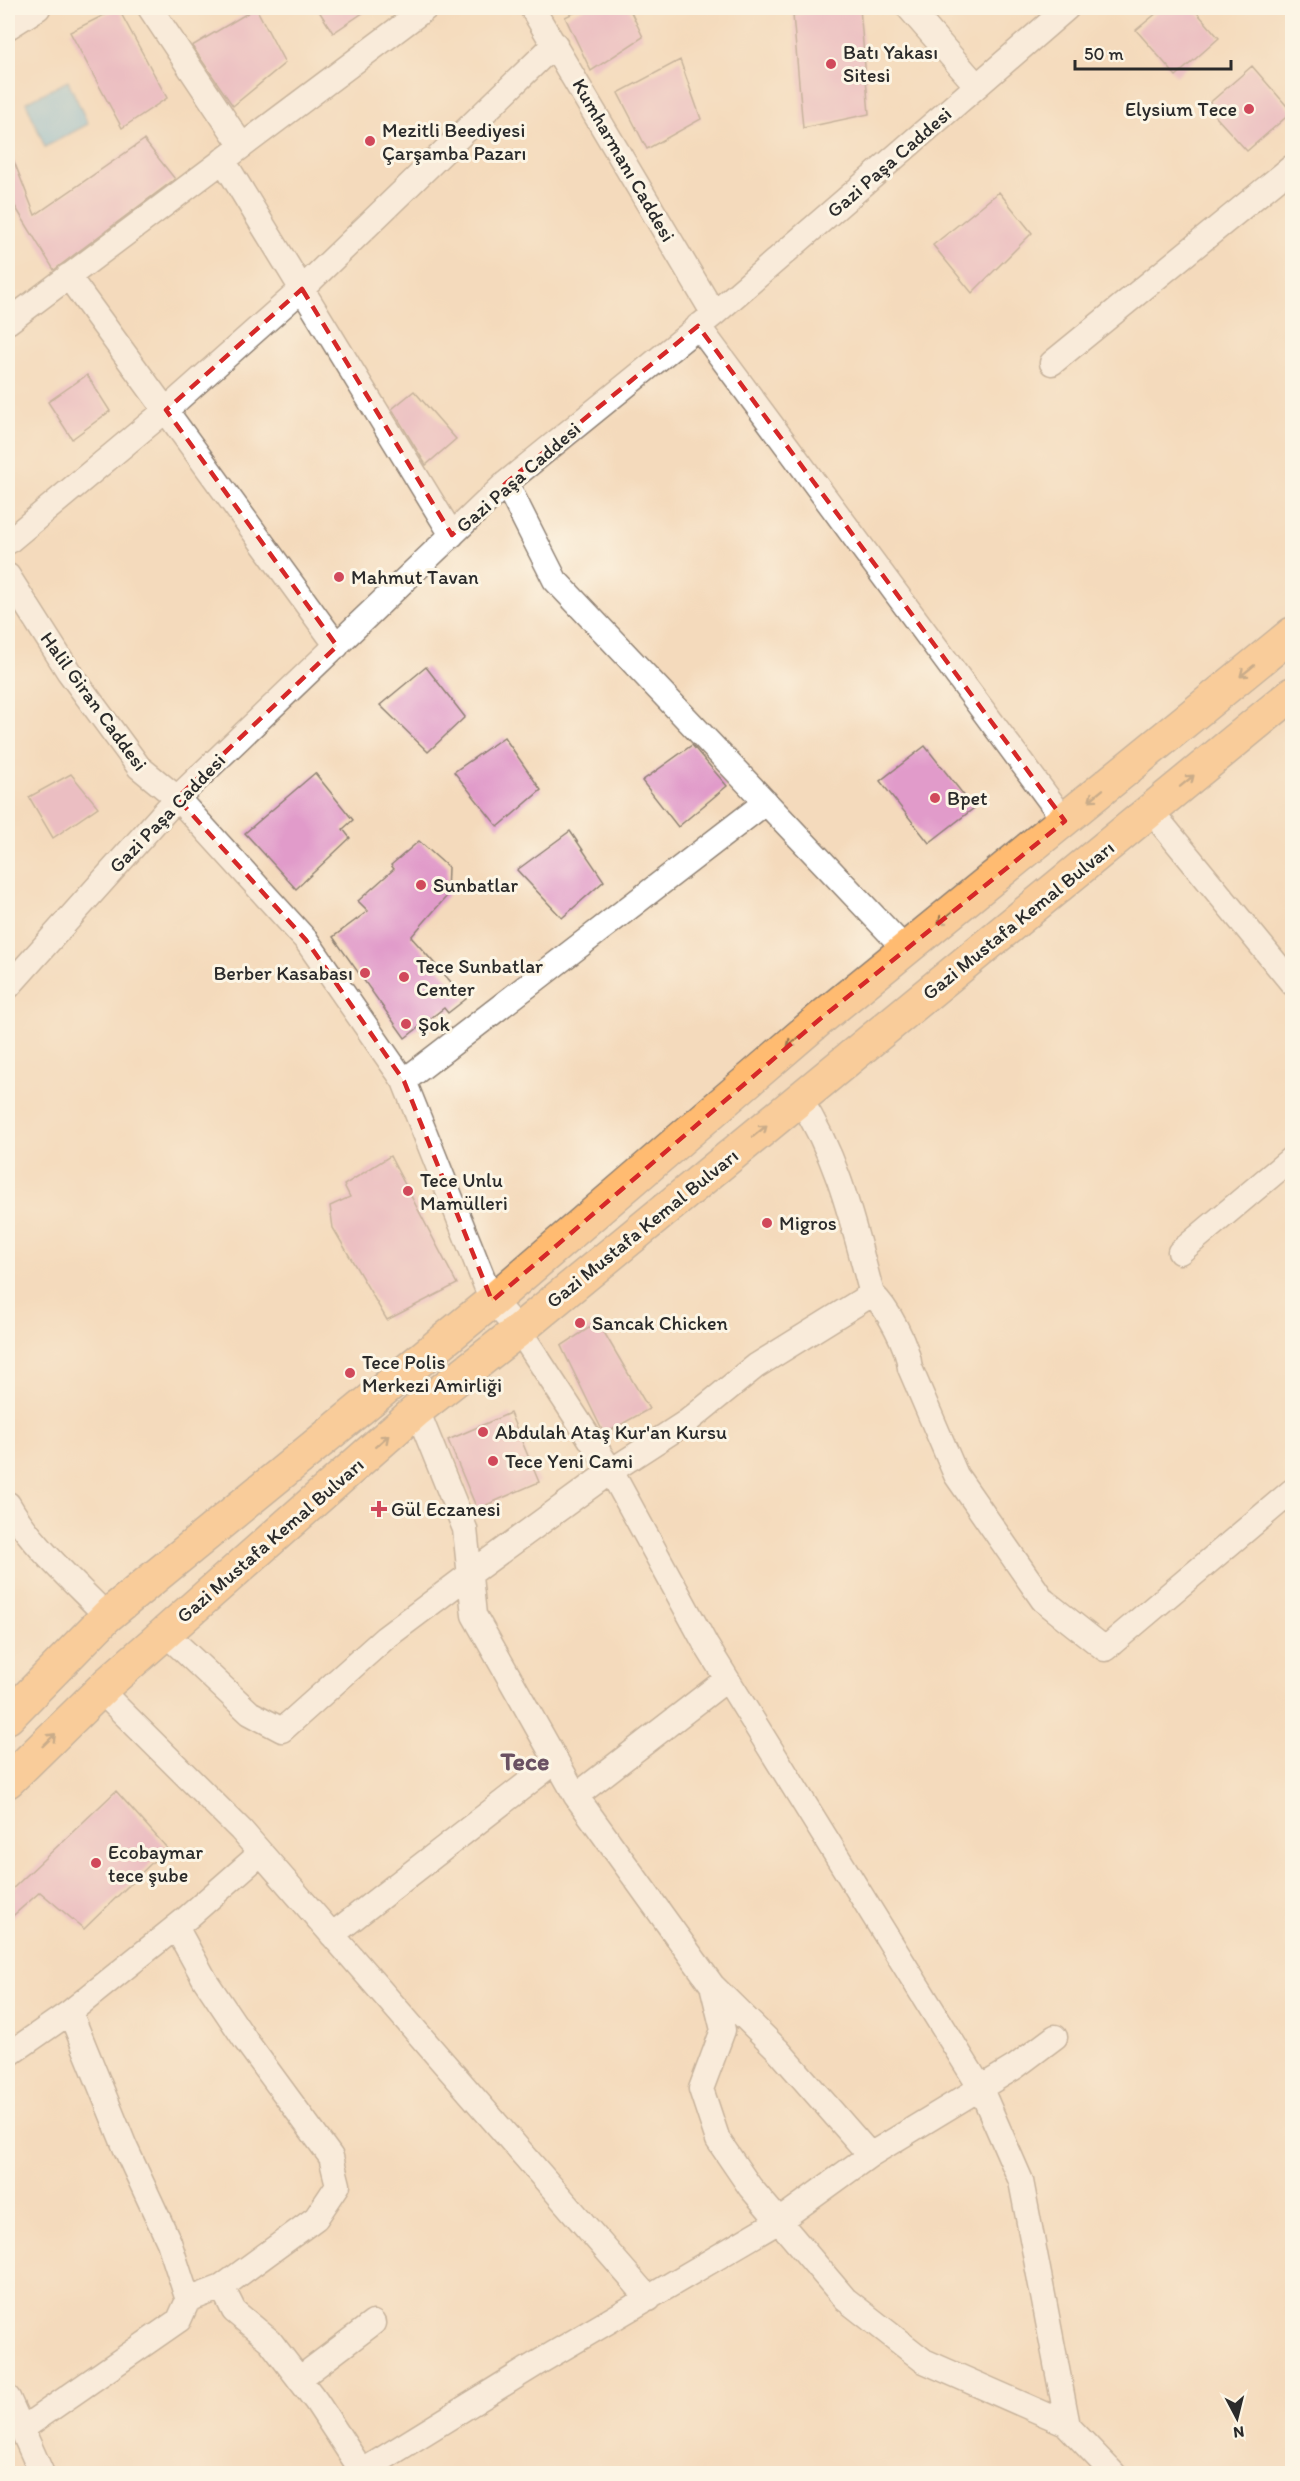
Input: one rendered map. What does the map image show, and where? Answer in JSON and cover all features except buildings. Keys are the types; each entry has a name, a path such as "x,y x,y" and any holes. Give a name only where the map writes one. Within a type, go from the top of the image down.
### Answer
{"highway":[{"name":"Gazi Mustafa Kemal Bulvarı","path":"8,1717 107,1616 492,1300 820,1019 1293,634"},
{"name":"Gazi Mustafa Kemal Bulvarı","path":"8,1781 100,1690 417,1410 519,1330 1293,694"}],"street":[{"path":"8,27 38,8"},
{"path":"150,8 242,146"},
{"path":"8,322 426,8"},
{"name":"Kumharmanı Caddesi","path":"532,8 555,44 706,320 1065,821"},
{"path":"909,8 977,86"},
{"name":"Gazi Paşa Caddesi","path":"8,985 177,798 506,483 706,320 1067,8"},
{"path":"8,542 166,410 302,289 555,44"},
{"path":"223,160 452,535"},
{"path":"1052,363 1293,167"},
{"path":"68,276 337,646"},
{"path":"506,483 555,580 906,950"},
{"name":"Halil Giran Caddesi","path":"8,576 69,672 139,767 177,798 306,940 404,1081 492,1300"},
{"path":"404,1081 766,802"},
{"path":"1150,811 1293,983"},
{"path":"800,1099 819,1128 840,1178 872,1293 881,1302 909,1357 910,1368 956,1475 1043,1600 1105,1649 1293,1491"},
{"path":"1180,1252 1293,1158"},
{"path":"165,1633 250,1713 282,1730 385,1638 470,1574 611,1471 688,1421 756,1366 872,1293"},
{"path":"492,1300 519,1330 611,1471 727,1678 980,2088 1020,2181 1068,2426"},
{"path":"417,1410 465,1528 474,1615 576,1796 712,1984 777,2050 870,2155"},
{"path":"8,1504 14,1515 53,1561 107,1616"},
{"path":"576,1796 727,1678"},
{"path":"100,1690 241,1830 649,2299"},
{"path":"332,1935 556,1761"},
{"path":"8,2055 70,2012 176,1928 261,1853"},
{"path":"176,1928 205,1980 246,2042 331,2157 338,2185 316,2218 222,2287 188,2300"},
{"path":"712,1984 723,2030 701,2089 718,2140 750,2187 845,2299 924,2361 1065,2423 1114,2474"},
{"path":"22,2428 179,2320 188,2300 169,2242 125,2147 70,2012"},
{"path":"222,2287 234,2311 270,2341 299,2379 360,2472 536,2364 779,2221 870,2155 1015,2067 1055,2037"},
{"path":"299,2379 373,2323"},
{"path":"8,2398 42,2474"}],"highlighted area":[{"path":"302,289 452,535 506,483 698,326 1065,821 820,1019 492,1301 404,1081 306,940 177,798 337,646 166,410"}],"water":[{"path":"68,81 88,124 45,147 26,102"}],"place":[{"name":"Batı Yakası Sitesi","path":"831,64"},
{"name":"Elysium Tece","path":"1249,109"},
{"name":"Mezitli Beediyesi Çarşamba Pazarı","path":"370,141"},
{"name":"Mahmut Tavan","path":"339,577"},
{"name":"Bpet","path":"935,798"},
{"name":"Sunbatlar","path":"421,885"},
{"name":"Berber Kasabası","path":"365,973"},
{"name":"Tece Sunbatlar Center","path":"404,977"},
{"name":"Şok","path":"406,1024"},
{"name":"Tece Unlu Mamülleri","path":"408,1191"},
{"name":"Migros","path":"767,1223"},
{"name":"Sancak Chicken","path":"580,1323"},
{"name":"Tece Polis Merkezi Amirliği","path":"350,1373"},
{"name":"Abdulah Ataş Kur'an Kursu","path":"483,1432"},
{"name":"Tece Yeni Cami","path":"493,1461"},
{"name":"Gül Eczanesi","path":"379,1509"},
{"name":"Ecobaymar tece şube","path":"96,1863"}],"district":[{"name":"Tece","path":"525,1761"}]}
